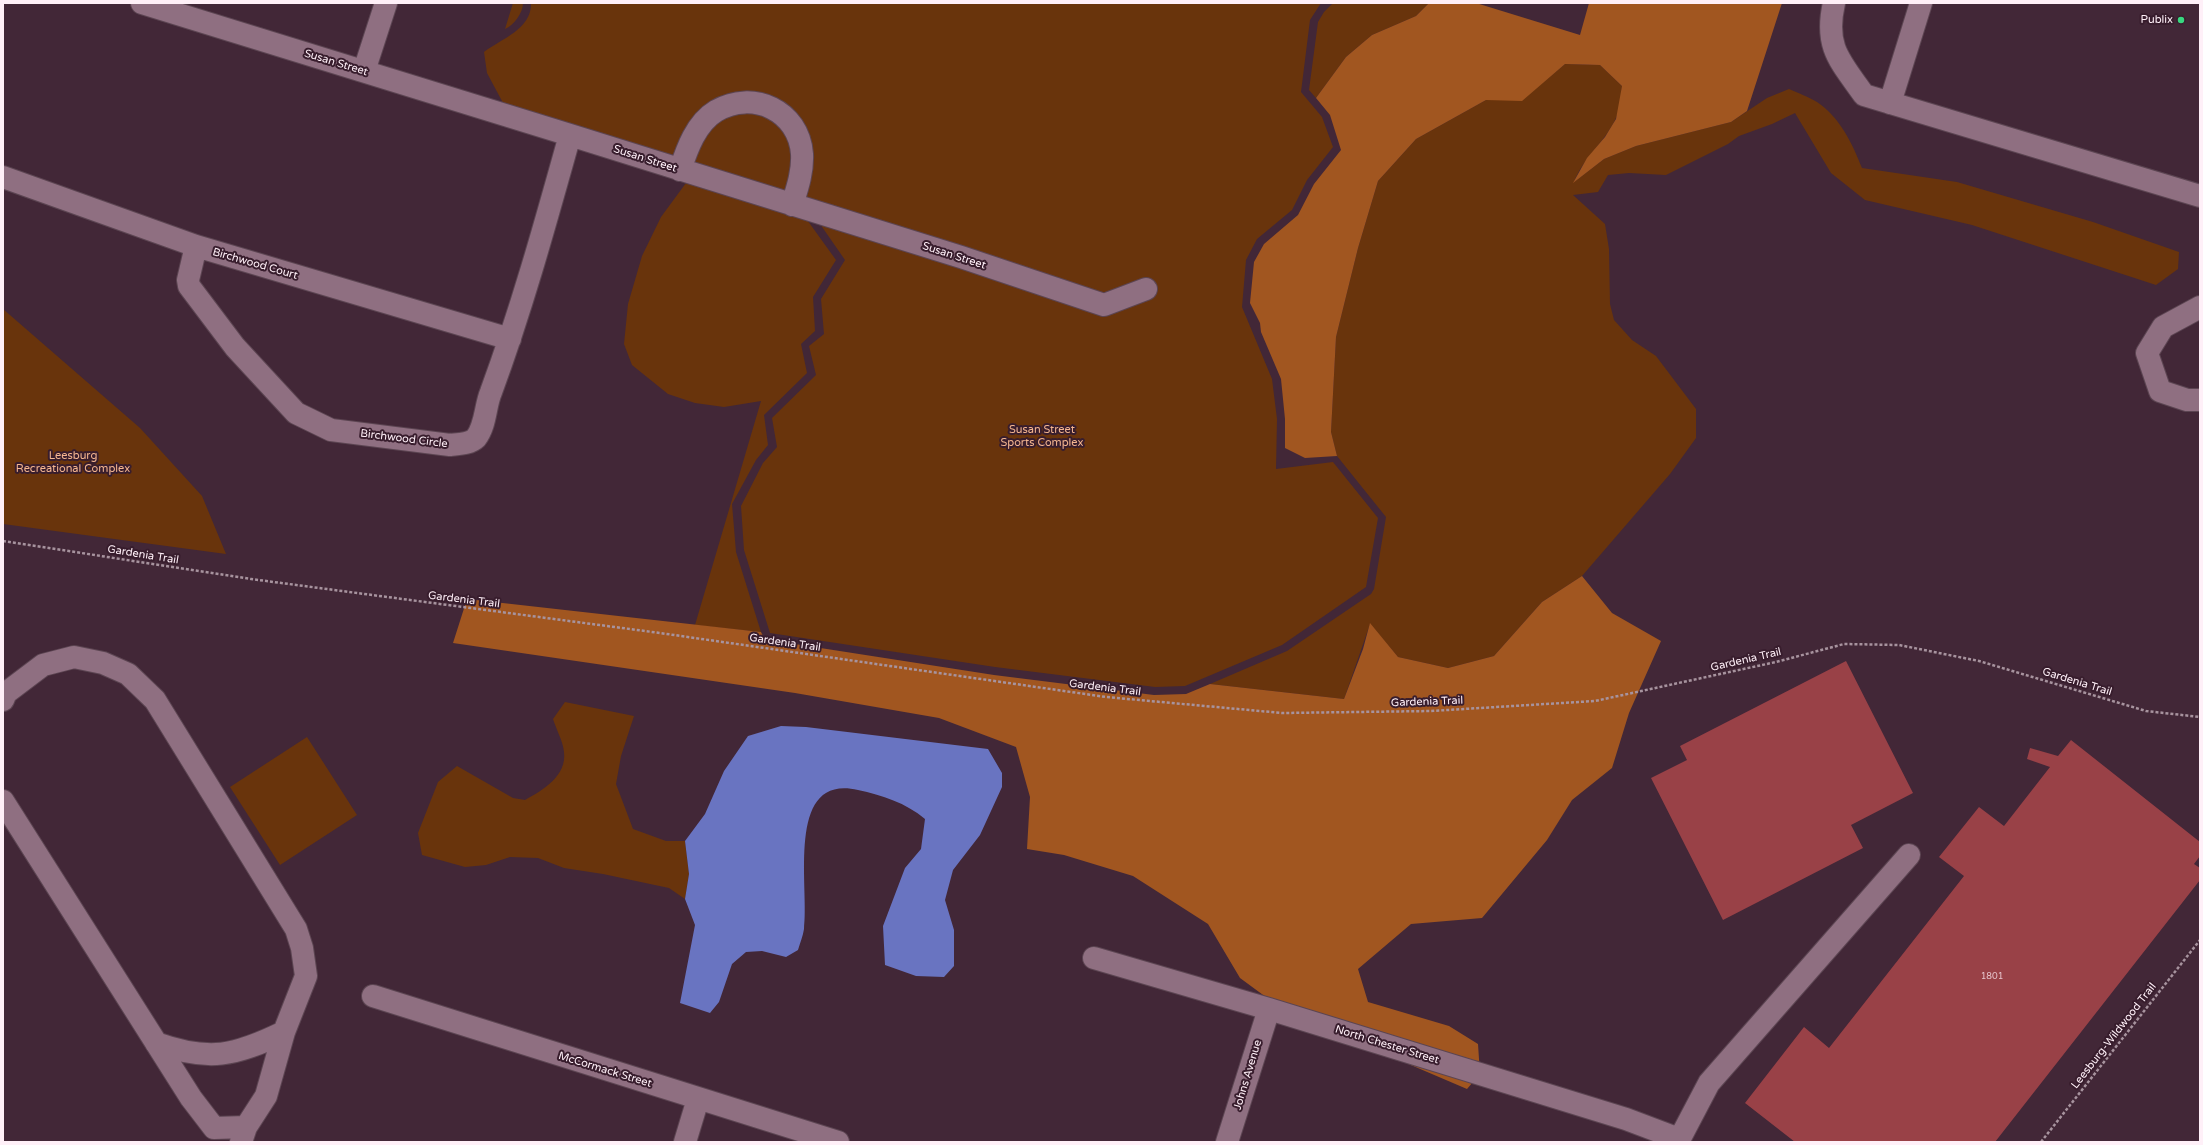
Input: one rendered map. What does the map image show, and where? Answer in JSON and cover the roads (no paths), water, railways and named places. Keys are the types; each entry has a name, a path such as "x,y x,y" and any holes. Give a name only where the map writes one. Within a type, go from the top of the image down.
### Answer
{"street":[{"name":"Susan Street","path":"143,3 570,135 961,258 1104,305 1146,289"},
{"path":"364,71 386,3"},
{"path":"1834,3 1830,24 1833,47 1864,95 2200,196"},
{"path":"1890,103 1921,3"},
{"path":"680,170 692,140 703,122 715,111 731,104 756,102 778,111 788,120 800,144 802,171 792,205"},
{"name":"Birchwood Circle","path":"196,246 188,280 189,286 235,347 296,413 331,430 450,445 470,442 476,438 483,422 488,400 530,279 570,135"},
{"name":"Birchwood Court","path":"3,177 196,246 510,339"},
{"path":"2200,307 2163,327 2147,353 2160,391 2188,400 2200,400"},
{"path":"3,700 6,693 43,666 74,657 103,663 128,674 154,700 296,929 302,948 306,976 284,1032 266,1096 243,1134 217,1135 191,1098 3,801"},
{"path":"1678,1140 1709,1082 1909,855"},
{"name":"North Chester Street","path":"1094,958 1269,1009 1626,1119 1678,1140"},
{"name":"McCormack Street","path":"373,996 838,1142"},
{"name":"Johns Avenue","path":"1227,1142 1269,1009"},
{"path":"156,1043 174,1049 195,1053 229,1053 252,1047 284,1032"},
{"path":"685,1142 698,1099"}],"water":[{"path":"781,726 806,727 988,749 1002,773 1002,787 980,835 953,870 945,900 954,930 954,966 944,977 916,976 885,965 883,926 905,868 921,849 925,819 910,808 876,794 858,790 835,789 819,799 810,816 804,863 804,929 798,950 786,957 762,951 746,952 732,964 719,1002 710,1013 680,1003 695,925 685,899 689,874 685,841 705,814 724,771 748,736"}],"place":[{"name":"Publix","path":"2181,20"}],"park label":[{"name":"Susan Street Sports Complex","path":"1042,436"},
{"name":"Leesburg Recreational Complex","path":"73,462"}]}
